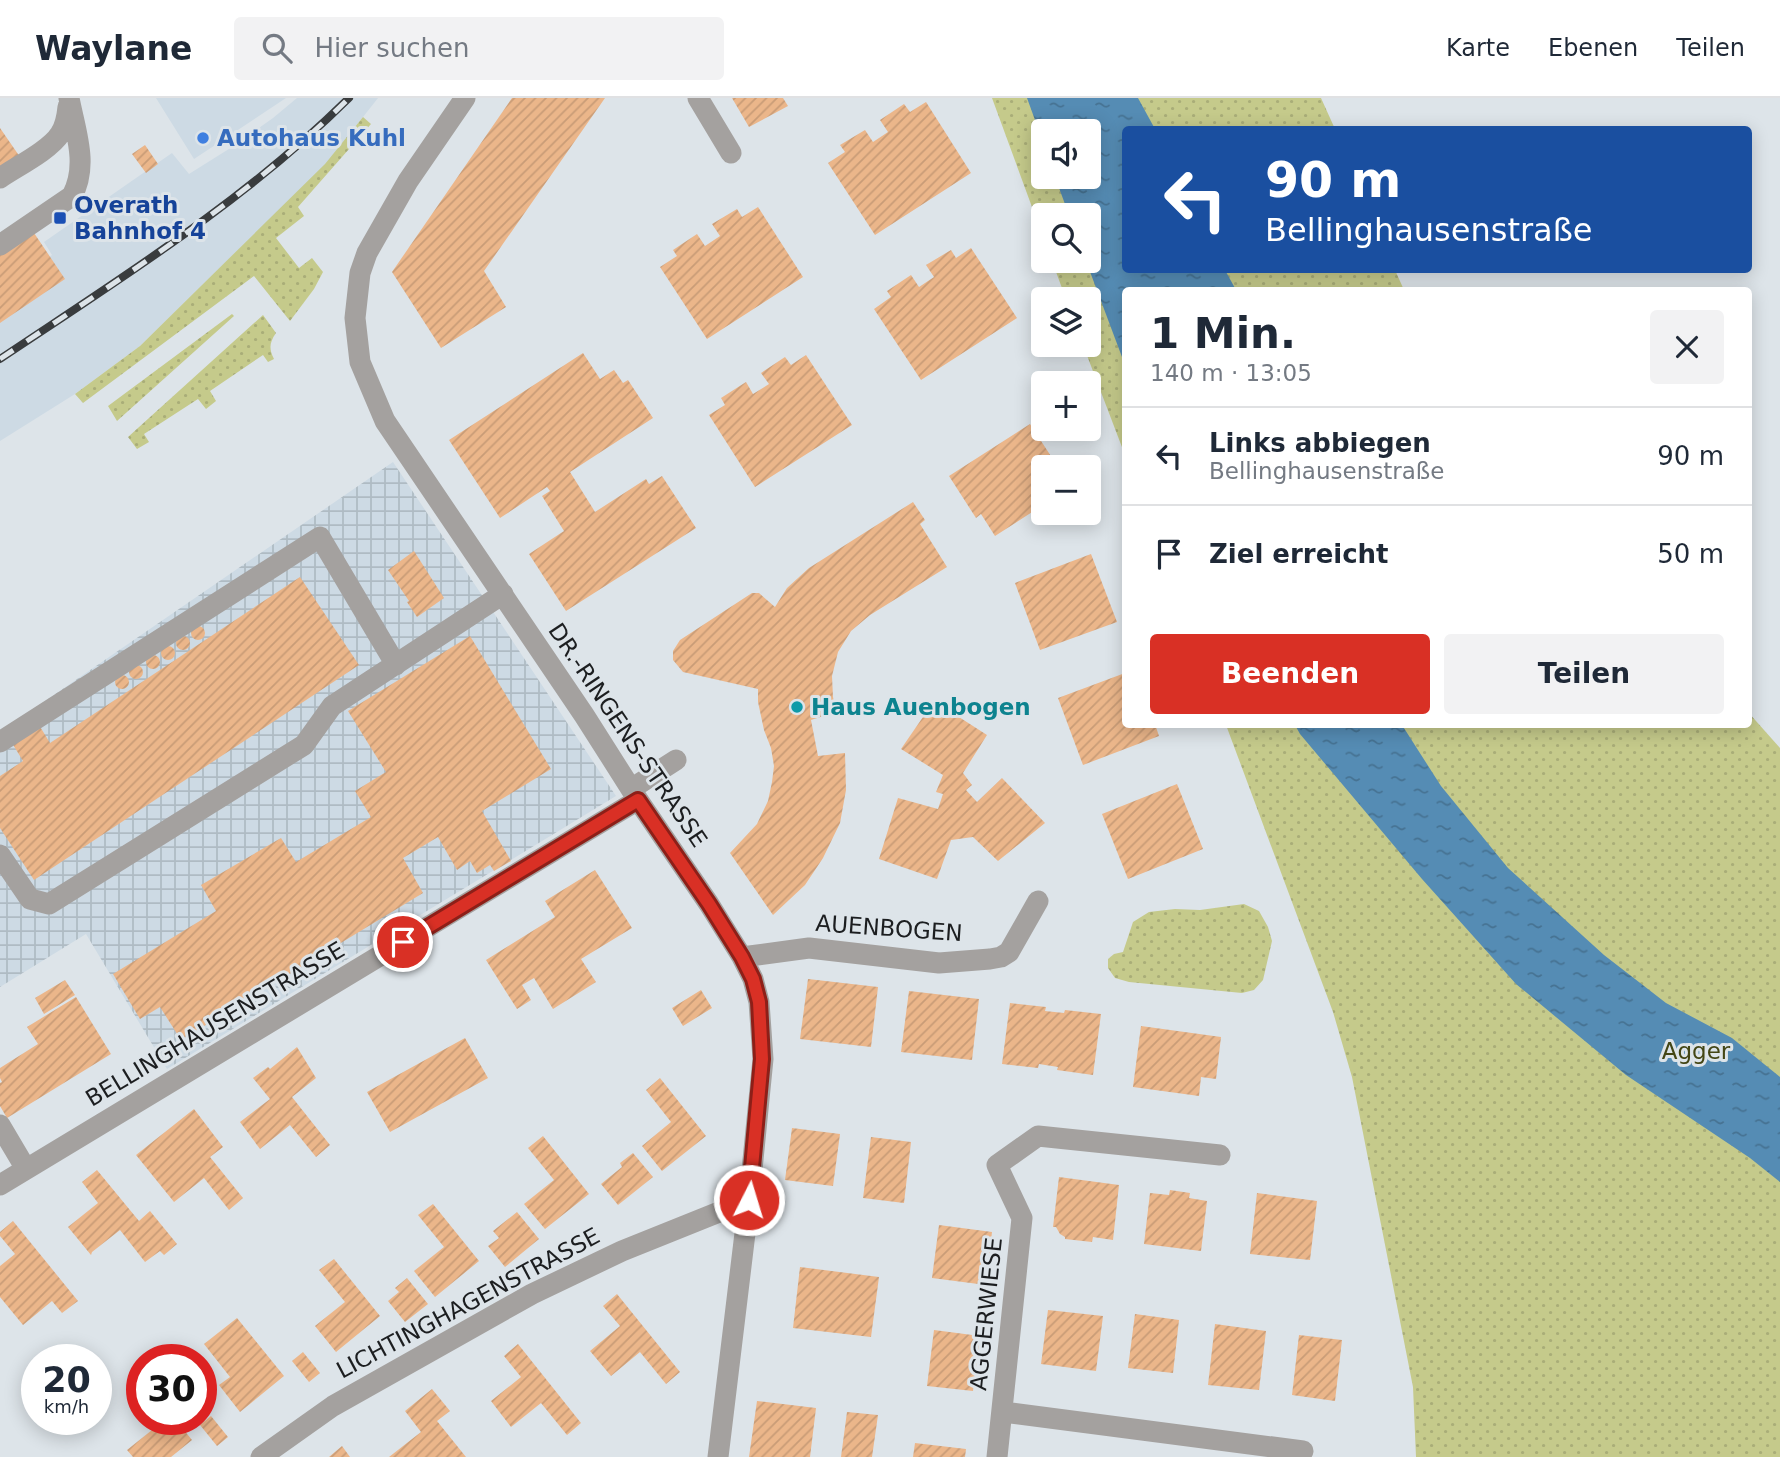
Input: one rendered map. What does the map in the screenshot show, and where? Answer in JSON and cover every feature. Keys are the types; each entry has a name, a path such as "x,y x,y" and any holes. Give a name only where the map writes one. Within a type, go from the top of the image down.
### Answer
{"street":[{"path":"0,178 50,145 59,136 67,114 68,98"},
{"path":"0,245 72,196 78,186 80,153 68,98"},
{"name":"DR.-RINGENS-STRASSE","path":"465,98 408,181 367,253 360,273 355,318 360,362 385,421 709,904 753,979 759,1002 762,1059 749,1200 718,1457"},
{"path":"698,98 731,153"},
{"path":"0,743 320,537 396,664"},
{"path":"0,855 30,899 49,904 304,745 332,706 503,594"},
{"name":"BELLINGHAUSENSTRASSE","path":"0,1185 634,795 676,760"},
{"name":"AUENBOGEN","path":"742,957 809,948 939,963 1001,957 1009,952 1038,901"},
{"path":"0,1125 26,1169"},
{"name":"AGGERWIESE","path":"997,1457 1023,1219 997,1165 1038,1136 1220,1155"},
{"name":"LICHTINGHAGENSTRASSE","path":"261,1457 333,1406 532,1294 622,1251 749,1200"},
{"name":"AGGERWIESE","path":"1003,1412 1303,1451"}],"shaded area":[{"name":"Autohaus Kuhl","path":"156,98 286,98 194,159"},
{"path":"297,98 378,98 326,164 140,346 75,394 0,441 0,290 52,255 44,242 172,153 189,174 232,147"},
{"path":"393,462 616,796 167,1069 86,934 0,987 0,732"}],"green space":[{"path":"992,98 1321,98 1334,126 1122,126 1122,273 1396,273 1403,287 1122,287 1122,447 1101,392 1101,371 1093,371 1088,357 1101,357 1101,287 1062,287 1056,273 1101,273 1101,203 1031,204"},
{"path":"363,117 371,124 298,207 304,216 276,238 299,268 312,258 323,272 290,321 254,276 83,403 75,394 140,346 325,164"},
{"path":"232,314 234,316 117,421 108,406"},
{"path":"263,315 276,333 270,346 274,359 268,362 263,355 210,391 216,401 206,409 198,399 144,434 149,442 137,449 128,437"},
{"name":"Agger","path":"1752,716 1780,748 1780,1457 1416,1457 1413,1387 1352,1077 1333,1012 1227,728 1752,728"},
{"path":"1244,904 1259,911 1272,941 1263,980 1254,990 1242,993 1129,982 1115,978 1108,968 1108,959 1123,952 1133,922 1149,912 1200,910"}],"water":[{"path":"1027,98 1138,98 1153,126 1122,126 1122,273 1227,273 1234,287 1122,287 1122,357 1101,301 1101,287 1096,287 1090,273 1101,273 1101,203 1065,203 1059,189 1101,189 1101,119 1035,119"},
{"path":"1297,728 1404,728 1441,786 1508,868 1604,955 1666,1003 1732,1038 1780,1077 1780,1182 1750,1158 1626,1075 1516,984 1422,879"}],"building":[{"path":"512,98 605,98 484,271 506,307 441,348 392,272"},
{"path":"732,98 783,98 788,106 749,127"},
{"path":"926,102 971,173 875,235 828,163 845,152 840,145 865,130 873,142 888,132 880,120 904,104 910,112"},
{"path":"0,128 20,157 0,170"},
{"path":"145,145 158,164 146,173 132,154"},
{"path":"758,207 803,277 707,339 660,267 677,256 673,250 697,234 705,246 720,236 712,224 737,209 742,217"},
{"path":"30,227 65,279 0,323 0,247"},
{"path":"971,248 1017,318 921,380 874,309 891,297 887,291 911,275 919,287 934,277 926,265 951,250 956,258"},
{"path":"583,353 600,379 614,370 623,383 628,380 653,418 570,472 595,512 646,479 649,484 662,476 696,528 566,611 529,554 564,531 542,496 550,491 547,487 500,518 449,440"},
{"path":"806,355 852,425 755,487 709,415 725,405 721,398 746,382 753,394 769,384 761,373 785,357 791,365"},
{"path":"1030,424 1031,441 1041,441 1050,455 1031,455 1031,513 995,536 981,514 976,518 949,476"},
{"name":"Haus Auenbogen","path":"913,502 925,520 920,524 947,567 870,615 851,631 838,652 832,676 836,712 811,720 818,756 845,753 846,790 840,823 823,858 805,885 773,915 730,853 757,824 768,801 772,782 774,766 758,702 758,689 683,672 673,660 673,651 680,640 752,593 759,593 775,607 787,588 809,568"},
{"path":"414,551 444,598 417,617 388,570"},
{"path":"1091,554 1117,622 1040,650 1015,583"},
{"path":"300,577 359,665 34,880 0,828 0,776 23,761 12,743 39,725 50,743"},
{"path":"195,626 201,626 205,633 201,640 195,640 191,636 191,630"},
{"path":"180,636 186,636 190,643 186,650 180,650 176,646 176,640"},
{"path":"470,636 551,769 482,811 511,861 494,871 490,865 477,873 470,861 457,870 438,837 403,858 423,893 181,1040 160,1007 140,1019 113,974 216,911 201,885 281,838 296,862 371,817 355,791 386,772 348,711"},
{"path":"165,646 171,646 175,653 171,660 165,660 161,656 161,650"},
{"path":"153,655 158,657 158,667 153,669 148,667 146,662 148,657"},
{"path":"136,665 141,667 141,677 136,679 131,677 129,672 131,667"},
{"path":"1122,674 1122,728 1156,728 1159,736 1083,765 1058,698"},
{"path":"119,675 125,675 129,682 125,689 119,689 115,685 115,679"},
{"path":"934,701 987,735 963,773 972,785 966,790 977,802 1002,778 1045,823 998,861 973,837 951,840 937,879 879,859 898,798 938,809 943,794 936,792 943,775 901,749"},
{"path":"1177,784 1203,849 1128,879 1102,814"},
{"path":"595,870 632,928 581,959 596,982 553,1009 534,978 522,985 531,1000 517,1009 486,960 555,917 545,901"},
{"path":"808,979 878,987 871,1047 800,1039"},
{"path":"65,980 75,995 44,1014 35,998"},
{"path":"701,990 712,1008 683,1026 672,1008"},
{"path":"909,991 979,999 972,1060 901,1052"},
{"path":"76,997 111,1054 7,1118 0,1106 0,1068 38,1044 27,1027"},
{"path":"1010,1003 1046,1007 1045,1011 1101,1014 1093,1075 1057,1070 1058,1067 1039,1064 1038,1068 1002,1064"},
{"path":"1141,1026 1221,1037 1216,1079 1201,1077 1199,1096 1133,1087"},
{"path":"465,1038 488,1078 390,1132 367,1092"},
{"path":"297,1047 316,1078 292,1097 330,1145 316,1157 290,1125 260,1149 240,1122 270,1099 253,1078 268,1067 270,1069"},
{"path":"660,1078 706,1136 662,1171 642,1146 671,1122 646,1090"},
{"path":"194,1109 223,1147 210,1157 243,1198 229,1210 204,1178 174,1202 136,1155"},
{"path":"792,1128 840,1134 833,1186 785,1180"},
{"path":"543,1136 589,1194 545,1229 524,1204 554,1180 528,1148"},
{"path":"871,1137 911,1142 904,1203 863,1198"},
{"path":"633,1153 653,1177 618,1205 601,1184 622,1167 620,1163"},
{"path":"97,1170 139,1221 150,1211 177,1244 164,1255 160,1251 145,1262 120,1230 91,1255 68,1227 98,1203 82,1182"},
{"path":"1059,1177 1119,1185 1113,1240 1093,1237 1092,1242 1065,1239 1056,1227 1053,1227"},
{"path":"1170,1190 1190,1193 1189,1198 1207,1201 1201,1251 1144,1244 1150,1193 1169,1195"},
{"path":"1257,1193 1317,1201 1310,1260 1250,1254"},
{"path":"433,1204 479,1261 435,1297 414,1271 444,1247 418,1215"},
{"path":"517,1212 539,1239 505,1267 488,1246 499,1238 493,1231"},
{"path":"13,1221 78,1301 62,1313 52,1301 23,1325 0,1297 0,1266 15,1254 0,1236 0,1232"},
{"path":"939,1225 992,1232 986,1285 932,1278"},
{"path":"334,1259 380,1316 336,1352 315,1326 345,1302 319,1270"},
{"path":"800,1267 879,1277 871,1337 793,1328"},
{"path":"407,1278 428,1304 405,1322 388,1301 399,1292 395,1288"},
{"path":"617,1294 680,1372 666,1384 640,1352 611,1376 590,1351 620,1326 603,1306"},
{"path":"1048,1310 1103,1316 1096,1371 1041,1364"},
{"path":"1135,1314 1179,1320 1173,1373 1128,1368"},
{"path":"237,1318 284,1376 240,1412 219,1385 230,1377 217,1360 217,1344 204,1344"},
{"path":"1215,1324 1266,1331 1259,1390 1208,1385"},
{"path":"934,1330 980,1336 973,1391 927,1386"},
{"path":"1299,1335 1342,1340 1335,1401 1292,1395"},
{"path":"518,1344 581,1423 567,1435 541,1403 511,1427 491,1401 521,1377 504,1356"},
{"path":"303,1352 320,1373 309,1382 292,1361"},
{"path":"432,1389 450,1411 437,1421 466,1457 389,1457 421,1432 405,1411"},
{"path":"757,1401 816,1408 810,1457 749,1457"},
{"path":"847,1412 878,1415 872,1457 841,1457"},
{"path":"217,1423 228,1437 217,1446 208,1435 217,1435"},
{"path":"146,1435 188,1435 192,1440 171,1457 133,1457 127,1450"},
{"path":"915,1443 966,1449 965,1457 913,1457"},
{"path":"342,1446 350,1457 329,1457"}],"railway":[{"path":"0,359 181,237 268,171 349,98"}],"place":[{"name":"Autohaus Kuhl","path":"203,138"},
{"name":"Overath Bahnhof 4","path":"60,218"},
{"name":"Haus Auenbogen","path":"797,707"}],"route":[{"path":"403,942 638,800 709,904 753,979 759,1002 762,1059 749,1200"}]}
